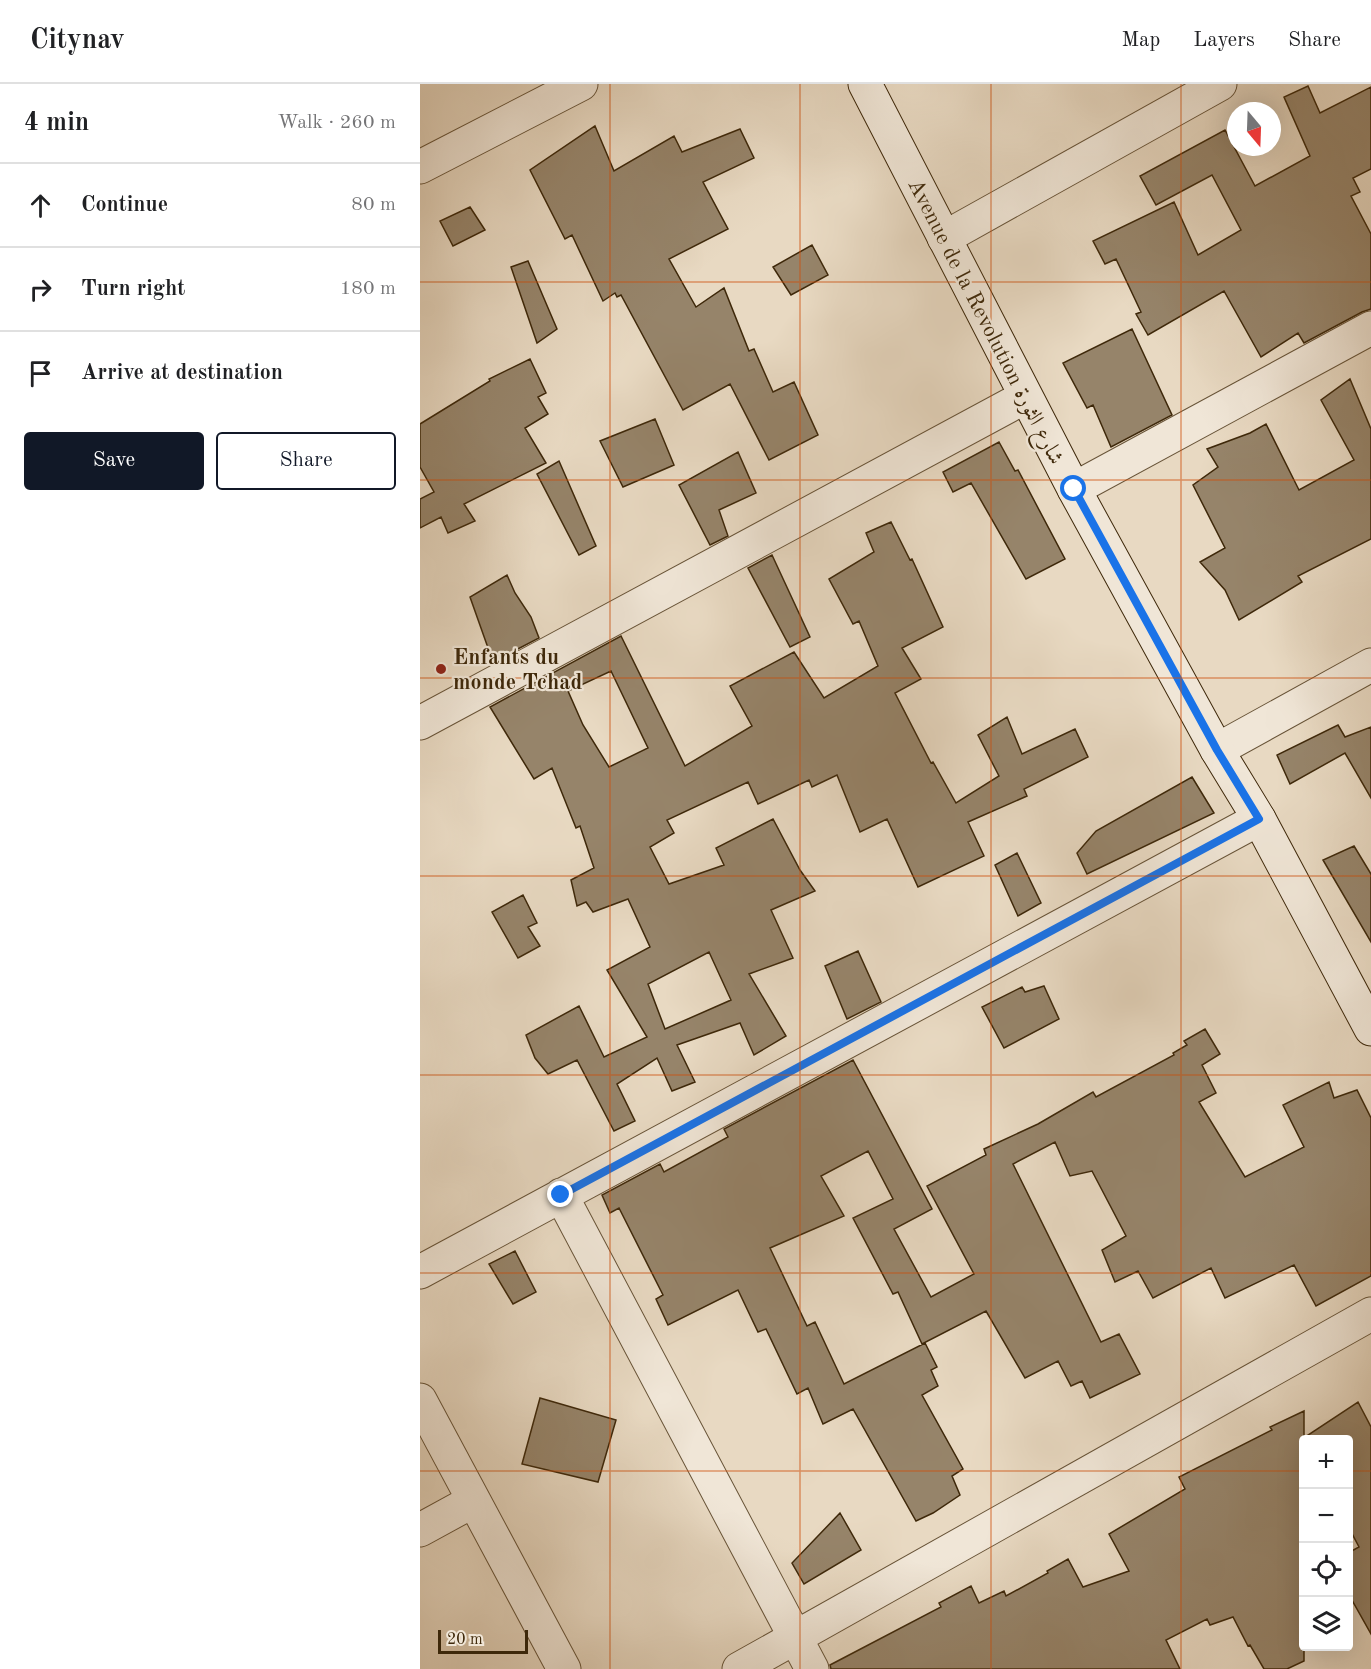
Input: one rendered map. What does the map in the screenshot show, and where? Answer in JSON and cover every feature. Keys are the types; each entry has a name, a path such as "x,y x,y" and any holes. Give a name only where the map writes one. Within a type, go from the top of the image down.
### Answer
{"street":[{"path":"420,167 581,84"},
{"name":"Avenue de la Revolution شارع الثورة","path":"865,84 1074,489 1217,750 1259,819 1366,1009"},
{"path":"944,238 1220,84"},
{"path":"1074,489 1371,328"},
{"path":"420,723 1025,397"},
{"path":"1217,750 1371,664"},
{"path":"420,1272 1259,819"},
{"path":"561,1195 813,1669"},
{"path":"739,1669 1371,1314"},
{"path":"420,1400 564,1669"},
{"path":"420,1530 473,1501"}],"building":[{"path":"1308,86 1320,113 1371,87 1371,169 1353,178 1360,192 1351,196 1371,234 1371,309 1304,343 1298,333 1261,357 1224,291 1148,335 1136,314 1141,312 1116,259 1105,264 1093,241 1174,202 1198,255 1241,230 1212,175 1156,205 1140,176 1225,130 1227,156 1239,156 1255,186 1310,156 1284,97"},
{"path":"595,126 614,171 674,136 682,152 740,129 754,158 703,182 728,229 669,259 696,307 724,288 749,351 754,349 773,392 794,382 818,435 769,460 730,384 683,410 621,295 617,297 615,293 603,301 572,235 565,239 530,170"},
{"path":"470,207 485,230 453,246 440,221"},
{"path":"812,245 828,275 791,295 773,267"},
{"path":"528,261 557,329 537,343 511,267"},
{"path":"1132,329 1172,415 1111,447 1093,405 1087,408 1063,363"},
{"path":"530,359 546,393 538,397 548,414 525,428 546,463 464,504 475,521 448,533 441,517 420,528 420,499 434,492 420,467 420,424 490,381 489,379"},
{"path":"1350,379 1371,429 1371,539 1298,576 1302,582 1239,620 1225,590 1200,562 1225,548 1193,485 1218,467 1207,449 1250,433 1266,424 1299,490 1354,460 1321,400"},
{"path":"655,419 674,465 623,487 600,441"},
{"path":"999,442 1015,471 1018,470 1065,559 1026,579 971,483 953,492 943,472"},
{"path":"738,452 756,493 719,510 728,536 710,545 679,485"},
{"path":"559,461 596,546 579,555 537,474"},
{"path":"891,522 910,560 912,559 943,627 902,648 921,679 895,693 931,763 933,762 956,803 999,776 978,735 1007,717 1022,754 1075,729 1088,757 1024,789 1027,796 968,822 984,856 918,887 887,819 860,832 837,775 812,787 809,780 758,804 748,782 667,820 674,833 650,847 669,884 724,865 716,848 773,819 800,870 815,891 771,910 793,958 749,974 786,1036 754,1055 740,1023 677,1045 695,1082 672,1091 657,1058 617,1084 635,1121 614,1131 577,1060 548,1074 535,1058 526,1035 579,1006 604,1057 647,1037 607,970 650,947 628,899 593,912 586,902 577,906 571,880 594,868 580,826 576,828 552,768 534,779 490,707 621,636 685,766 752,726 730,686 794,652 824,698 878,666 859,621 853,624 829,579 874,552 866,533","holes":["611,671 648,748 609,767 583,725 568,691","709,952 731,1000 665,1029 648,984"]},
{"path":"772,555 810,637 790,647 748,568"},
{"path":"507,575 515,593 531,617 539,638 493,662 470,597"},
{"path":"1338,725 1345,737 1371,727 1371,798 1345,753 1290,784 1277,755"},
{"path":"1192,777 1214,813 1087,874 1077,853 1096,831"},
{"path":"1354,846 1371,874 1371,942 1323,860"},
{"path":"1017,853 1041,903 1018,916 995,865"},
{"path":"523,895 537,923 528,927 540,946 518,958 492,912"},
{"path":"858,951 881,1002 847,1019 825,966"},
{"path":"1044,986 1059,1019 1004,1048 982,1007 1022,987 1025,992"},
{"path":"1205,1029 1220,1054 1202,1065 1216,1093 1199,1102 1245,1177 1304,1147 1283,1105 1329,1082 1334,1098 1357,1090 1371,1118 1371,1276 1316,1306 1294,1265 1225,1298 1211,1268 1153,1298 1138,1271 1115,1282 1102,1250 1126,1236 1092,1171 1070,1176 1055,1142 1013,1164 1101,1342 1119,1334 1140,1374 1090,1398 1082,1381 1071,1386 1058,1361 1025,1378 986,1311 922,1344 898,1292 893,1294 853,1218 893,1199 868,1151 821,1176 844,1216 770,1248 807,1326 815,1322 844,1384 925,1343 937,1367 931,1370 938,1386 922,1395 963,1469 952,1476 960,1495 916,1521 853,1409 823,1424 808,1388 797,1394 766,1329 758,1332 738,1290 668,1325 656,1299 663,1295 619,1208 610,1213 602,1195 660,1164 664,1172 728,1137 724,1129 853,1060 932,1209 894,1229 931,1297 974,1274 927,1186 986,1155 984,1149 1038,1124 1093,1092 1096,1097 1174,1055 1173,1053 1187,1045 1184,1041"},
{"path":"515,1251 536,1292 513,1304 489,1264"},
{"path":"540,1398 616,1420 598,1482 522,1464"},
{"path":"1358,1402 1371,1427 1371,1634 1353,1602 1353,1550 1359,1547 1353,1536 1353,1435 1308,1435"},
{"path":"1304,1411 1304,1435 1299,1435 1299,1651 1304,1651 1304,1661 1287,1669 1264,1669 1250,1645 1248,1646 1233,1617 1210,1625 1207,1619 1166,1640 1180,1669 831,1669 830,1665 941,1607 939,1603 971,1586 979,1603 1004,1591 1006,1596 1068,1559 1083,1587 1129,1571 1109,1534 1185,1489 1179,1477 1272,1430 1270,1427"},
{"path":"840,1513 861,1550 804,1584 792,1563"}],"place":[{"name":"Enfants du monde Tchad","path":"441,669"}],"route":[{"path":"561,1195 1259,819 1217,750 1074,489"}]}
